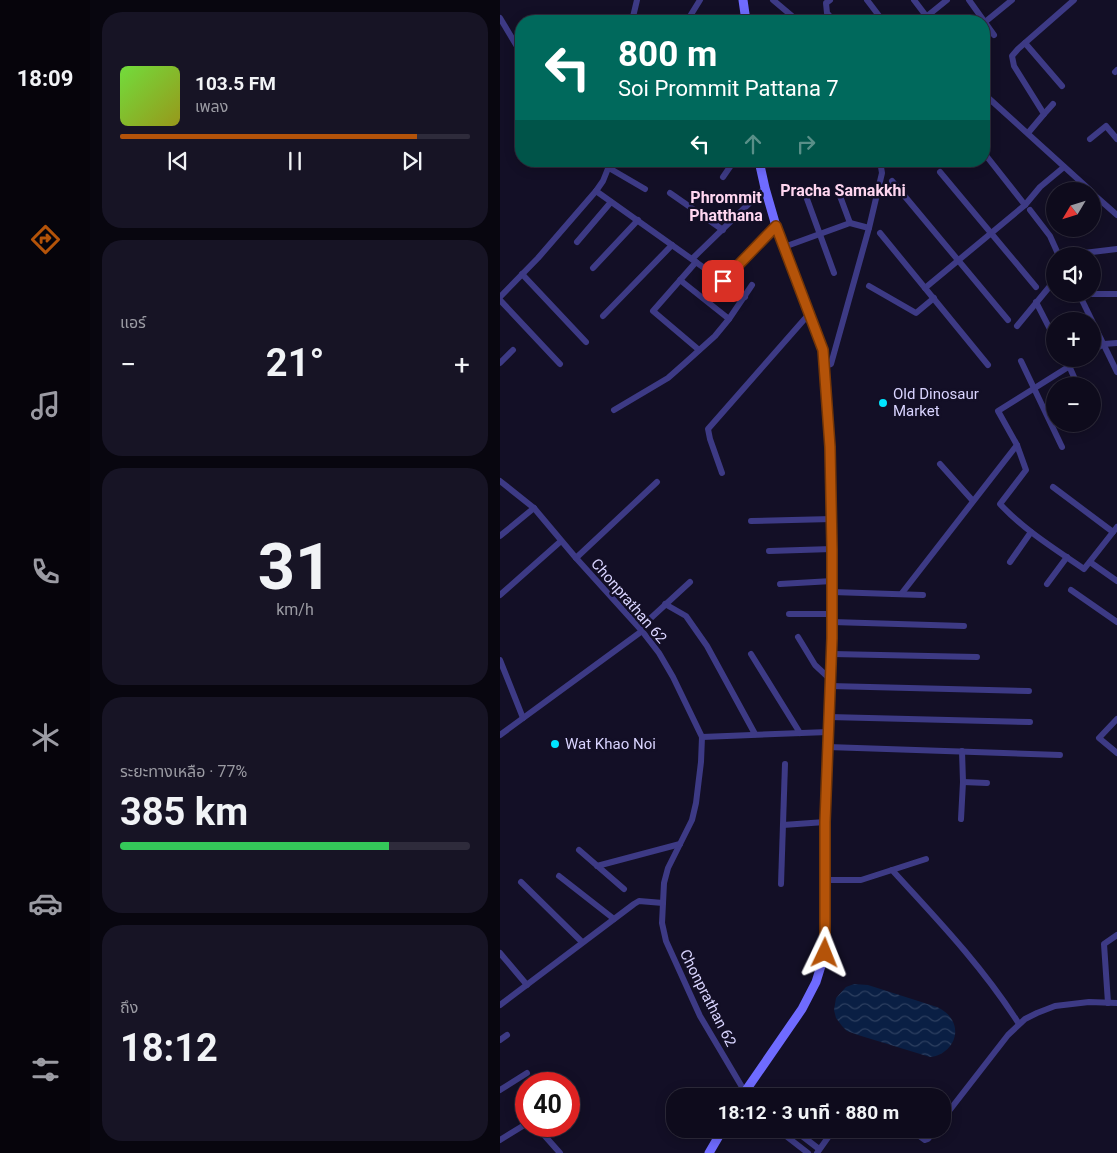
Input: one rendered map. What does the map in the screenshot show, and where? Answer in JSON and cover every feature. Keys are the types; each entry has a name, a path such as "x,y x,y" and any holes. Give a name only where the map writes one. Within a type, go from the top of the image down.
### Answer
{"street":[{"path":"633,15 637,0"},
{"path":"691,15 700,0"},
{"path":"743,0 745,15"},
{"path":"773,0 791,15"},
{"path":"867,0 878,15"},
{"path":"914,0 925,15"},
{"path":"932,15 947,0"},
{"path":"969,0 980,15"},
{"path":"990,18 1012,0"},
{"path":"1044,114 1012,61 1012,56 1074,0"},
{"path":"826,1 829,15"},
{"path":"500,18 515,43"},
{"path":"990,29 994,35"},
{"path":"1025,43 1062,86"},
{"path":"990,99 1081,182"},
{"path":"1028,133 1053,104"},
{"path":"1090,139 1106,126 1117,139"},
{"path":"990,160 1050,236 1055,247"},
{"path":"560,364 500,298 596,191 609,167"},
{"path":"613,167 645,189"},
{"path":"723,177 730,167"},
{"path":"751,1088 789,1029 816,982 825,953 825,822 832,654 830,447 824,366 820,339 776,226 760,167"},
{"path":"824,366 831,364 869,228 882,173 881,167"},
{"path":"925,288 992,232 1028,208 1040,187 1064,167"},
{"path":"940,172 1036,287"},
{"path":"892,181 1008,320"},
{"path":"699,350 653,311 694,261 765,188"},
{"path":"837,188 850,223"},
{"path":"596,191 745,297"},
{"path":"670,193 723,230"},
{"path":"807,200 834,273"},
{"path":"1101,200 1117,215"},
{"path":"577,242 611,202"},
{"path":"593,268 638,220"},
{"path":"784,247 850,223 869,228"},
{"path":"723,281 776,226"},
{"path":"880,233 988,365"},
{"path":"603,316 672,245"},
{"path":"1101,251 1117,249"},
{"path":"522,274 586,342"},
{"path":"680,280 729,318"},
{"path":"614,410 668,378 715,336 745,297 752,284"},
{"path":"869,286 916,313 934,298"},
{"path":"1017,326 1046,290"},
{"path":"1101,294 1117,294"},
{"path":"1036,302 1046,321"},
{"path":"1084,302 1117,372"},
{"path":"722,473 708,433 710,426 809,314"},
{"path":"1101,346 1117,343"},
{"path":"501,358 513,350"},
{"path":"1021,361 1046,410"},
{"path":"1053,488 1116,529 1084,569 1014,519 1000,504 1026,470 1017,445 998,411 1068,367"},
{"path":"1057,432 1062,447"},
{"path":"902,593 1017,445"},
{"path":"940,464 973,501"},
{"name":"Chonprathan 62","path":"500,481 534,508 576,558 641,629 659,653 673,677 702,737 696,804 692,820 668,868 662,923 666,941 700,1016 742,1088"},
{"path":"576,558 657,482"},
{"path":"500,536 534,508"},
{"path":"751,521 832,519"},
{"path":"1010,562 1031,532"},
{"path":"500,595 561,541"},
{"path":"769,551 832,549"},
{"path":"1046,584 1067,557"},
{"path":"1090,562 1117,581"},
{"path":"780,584 832,581"},
{"path":"500,735 641,629 690,582"},
{"path":"1071,590 1117,622"},
{"path":"832,592 923,594"},
{"path":"665,604 686,616 708,646 755,734"},
{"path":"788,614 964,626"},
{"path":"798,637 815,665 830,682 1029,691"},
{"path":"751,654 800,733"},
{"path":"832,654 977,657"},
{"path":"500,660 523,718"},
{"path":"829,717 1030,722"},
{"path":"1117,719 1099,738 1117,753"},
{"path":"702,737 828,732"},
{"path":"828,747 962,750 1060,755"},
{"path":"961,819 962,750"},
{"path":"781,884 785,764"},
{"path":"963,782 987,783"},
{"path":"783,825 825,822"},
{"path":"597,866 680,844"},
{"path":"579,850 624,889"},
{"path":"825,880 861,880 926,859"},
{"path":"892,870 961,946 1003,998 1019,1024"},
{"path":"559,876 614,919"},
{"path":"521,882 582,942"},
{"path":"500,1005 582,942 640,901 663,903"},
{"path":"1108,1003 1104,944 1117,935"},
{"path":"500,954 527,985"},
{"path":"951,1108 1008,1035 1019,1024 1037,1013 1055,1006 1089,1002 1117,1003"},
{"path":"500,1040 507,1035"},
{"path":"500,1090 515,1081"},
{"path":"500,1140 515,1131"},
{"path":"546,1137 560,1153"},
{"path":"709,1153 718,1138"},
{"path":"789,1138 808,1153"},
{"path":"803,1138 818,1151 827,1138"}],"water":[{"path":"854,984 868,985 941,1009 949,1015 955,1026 954,1039 942,1053 930,1057 847,1031 836,1018 834,1010 836,998 846,987"}],"place":[{"name":"Old Dinosaur Market","path":"883,403"},
{"name":"Wat Khao Noi","path":"555,744"}],"district":[{"name":"Pracha Samakkhi","path":"843,190"},
{"name":"Phrommit Phatthana","path":"726,206"}],"route":[{"path":"723,281 776,226 823,350 830,447 832,549 832,654 825,822 825,953"}]}
